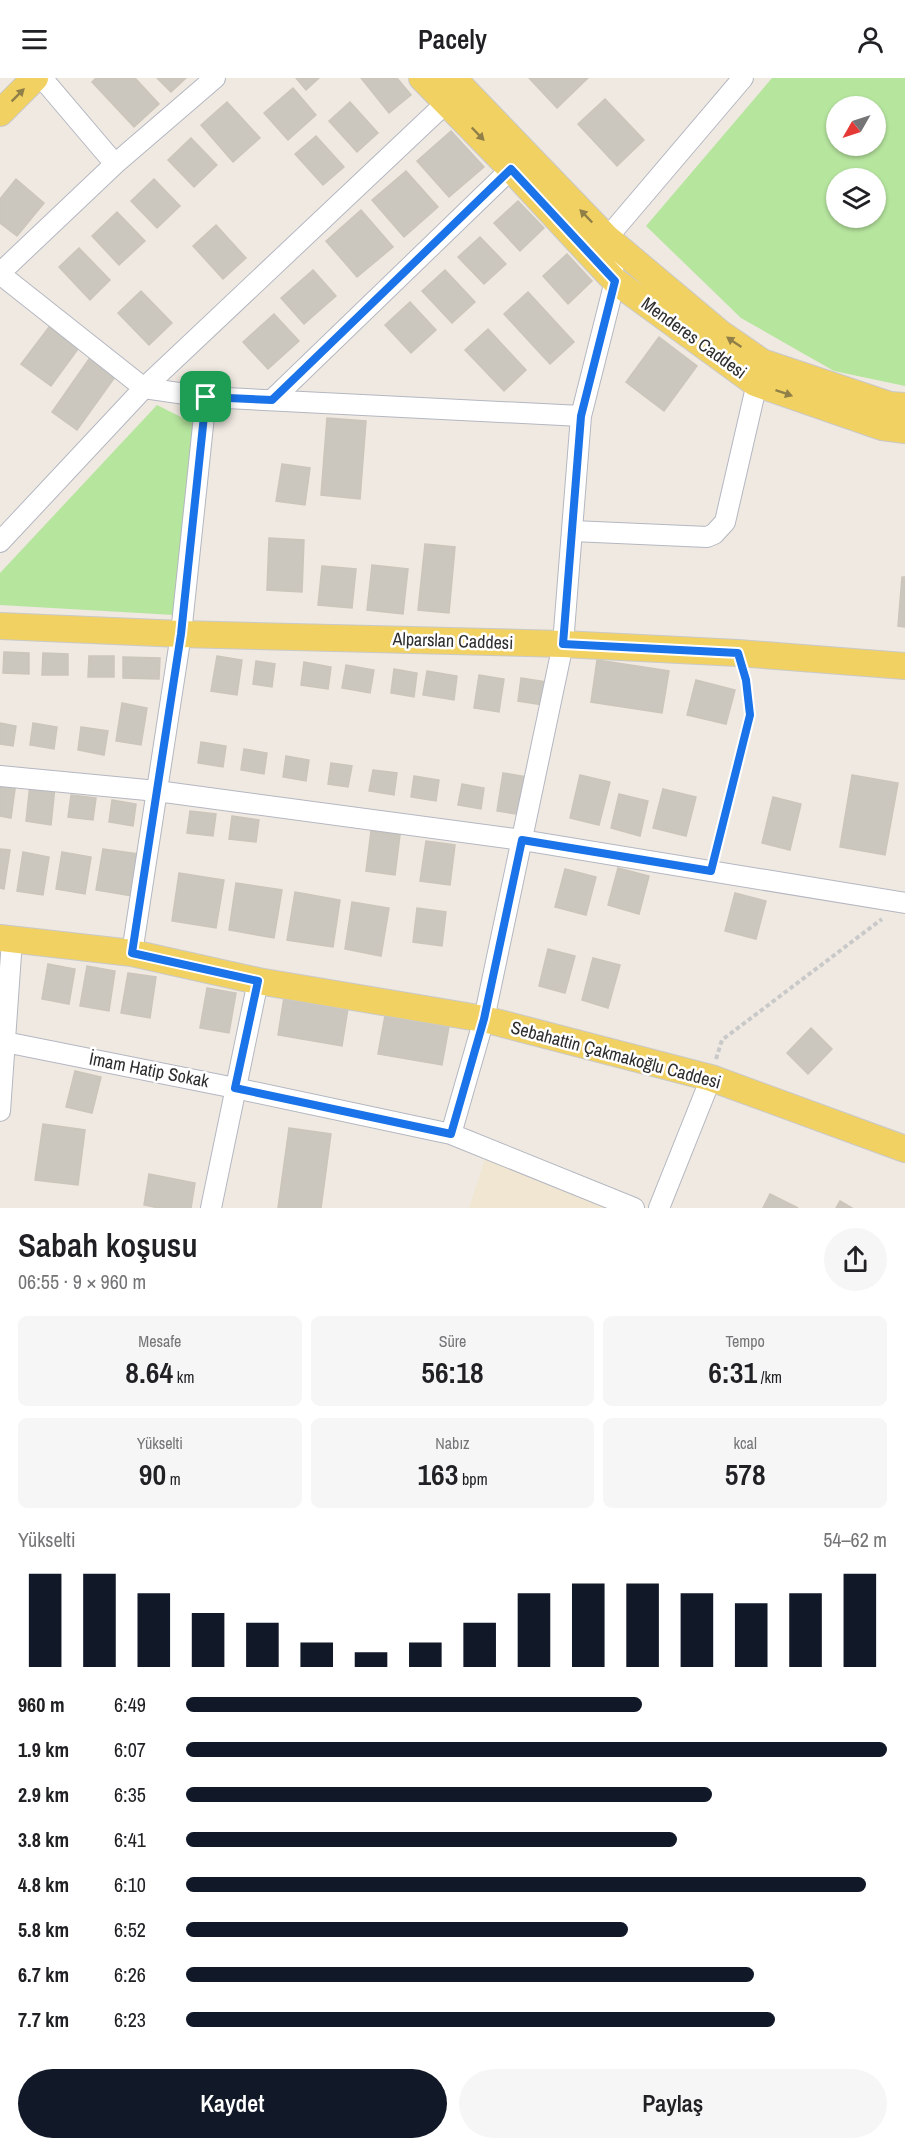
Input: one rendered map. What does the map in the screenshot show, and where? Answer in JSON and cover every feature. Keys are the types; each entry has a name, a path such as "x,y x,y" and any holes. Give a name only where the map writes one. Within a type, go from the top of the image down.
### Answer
{"main road":[{"path":"0,113 35,78"},
{"name":"Menderes Caddesi","path":"422,78 454,85 607,238 720,333 759,372 890,405 905,406"},
{"name":"Menderes Caddesi","path":"454,85 511,169 615,281 759,372 882,428 905,430"},
{"name":"Alparslan Caddesi","path":"0,626 181,634 563,644 738,653 905,666"},
{"name":"Sebahattin Çakmakoğlu Caddesi","path":"6,939 132,953 258,981 484,1019 711,1078 905,1149"}],"street":[{"path":"42,78 115,164"},
{"path":"215,78 115,164 0,273 144,388 206,397 581,416"},
{"path":"451,1134 484,1019 563,644 581,416 615,281 607,238 743,78"},
{"path":"0,542 144,388 454,85"},
{"path":"272,400 511,169"},
{"path":"573,531 706,537 714,534 725,522 759,372"},
{"path":"132,953 181,634 206,397"},
{"path":"0,776 157,791 522,840 905,903"},
{"path":"0,1111 5,1042 6,939"},
{"path":"211,1208 258,981"},
{"name":"İmam Hatip Sokak","path":"5,1042 451,1134 634,1208"},
{"path":"659,1208 711,1078"}],"path":[{"path":"711,871 750,715 746,680 738,653"},
{"path":"711,1078 722,1040 905,903"}],"shaded area":[{"path":"486,1156 605,1208 469,1208"}],"green space":[{"path":"772,78 905,78 905,386 834,371 741,318 646,226"},
{"path":"157,405 193,423 174,615 0,605 0,573"}],"building":[{"path":"96,78 135,78 159,104 134,127 92,82"},
{"path":"157,78 186,78 171,92"},
{"path":"296,78 319,78 306,90"},
{"path":"361,78 397,78 411,95 389,113"},
{"path":"529,78 588,78 557,108"},
{"path":"293,88 316,115 288,140 264,113"},
{"path":"605,99 644,140 617,166 578,124"},
{"path":"227,102 260,138 233,162 201,125"},
{"path":"350,102 378,133 357,152 329,121"},
{"path":"451,131 484,167 449,197 417,161"},
{"path":"316,136 344,167 323,185 295,154"},
{"path":"191,138 217,165 194,187 168,160"},
{"path":"406,171 438,207 404,237 372,200"},
{"path":"16,179 44,203 17,236 0,223 0,199"},
{"path":"154,179 180,206 157,228 131,201"},
{"path":"518,201 544,228 520,251 494,223"},
{"path":"361,210 393,247 357,277 326,241"},
{"path":"117,212 145,241 119,265 92,236"},
{"path":"216,225 246,258 223,279 193,246"},
{"path":"480,237 506,264 484,284 458,257"},
{"path":"79,248 110,280 90,300 59,267"},
{"path":"567,254 592,281 568,304 543,276"},
{"path":"313,270 336,296 304,324 281,298"},
{"path":"445,270 475,302 452,323 422,291"},
{"path":"141,291 172,323 149,345 118,313"},
{"path":"528,292 574,342 550,364 504,314"},
{"path":"410,302 436,330 411,353 385,325"},
{"path":"274,314 299,341 268,369 243,342"},
{"path":"49,327 78,349 51,386 21,364"},
{"path":"488,329 526,370 504,391 465,350"},
{"path":"659,337 697,366 664,411 626,382"},
{"path":"89,359 115,377 77,430 52,412"},
{"path":"327,418 366,421 360,499 321,495"},
{"path":"282,464 310,468 305,505 276,501"},
{"path":"269,538 304,540 302,592 267,590"},
{"path":"425,544 455,547 449,613 418,610"},
{"path":"372,565 408,569 403,614 367,610"},
{"path":"322,566 356,569 352,608 318,605"},
{"path":"902,577 905,577 905,627 898,626"},
{"path":"4,652 29,653 29,674 3,673"},
{"path":"43,653 68,654 68,675 42,675"},
{"path":"89,656 114,656 114,677 88,677"},
{"path":"217,656 242,660 237,695 211,691"},
{"path":"123,657 160,658 159,679 123,678"},
{"path":"597,660 669,671 662,713 591,702"},
{"path":"256,661 275,664 272,687 253,684"},
{"path":"304,662 331,667 328,689 301,685"},
{"path":"346,665 374,670 370,693 342,688"},
{"path":"394,669 417,673 414,697 391,693"},
{"path":"427,671 457,676 454,700 423,695"},
{"path":"479,675 504,679 499,712 474,708"},
{"path":"521,678 546,682 543,705 518,701"},
{"path":"696,680 735,690 726,724 687,715"},
{"path":"122,703 147,708 141,745 116,741"},
{"path":"0,723 16,726 13,746 0,744"},
{"path":"33,723 57,727 54,749 30,745"},
{"path":"81,727 108,731 104,755 78,750"},
{"path":"201,742 226,746 223,767 198,763"},
{"path":"244,749 267,753 264,774 241,770"},
{"path":"286,756 309,760 306,781 283,777"},
{"path":"331,763 352,766 348,787 328,784"},
{"path":"373,770 397,773 394,795 369,791"},
{"path":"503,773 528,777 522,815 497,811"},
{"path":"580,775 610,782 599,825 570,818"},
{"path":"852,775 898,783 885,855 840,847"},
{"path":"414,776 439,780 436,801 411,797"},
{"path":"0,780 16,782 11,818 0,816"},
{"path":"30,784 55,787 51,825 26,821"},
{"path":"462,784 484,788 481,809 458,805"},
{"path":"663,789 696,797 686,836 653,828"},
{"path":"619,794 648,801 640,836 611,828"},
{"path":"71,795 96,798 93,820 68,817"},
{"path":"773,797 801,804 790,850 762,843"},
{"path":"112,800 136,804 133,826 109,822"},
{"path":"190,811 216,814 213,836 187,833"},
{"path":"232,816 259,820 256,842 229,839"},
{"path":"371,831 400,835 395,875 366,871"},
{"path":"426,841 455,845 450,885 420,881"},
{"path":"0,849 10,850 4,889 0,888"},
{"path":"103,849 138,854 132,896 96,890"},
{"path":"23,852 49,857 43,895 17,891"},
{"path":"62,852 91,857 85,894 56,889"},
{"path":"618,868 649,876 639,914 608,905"},
{"path":"565,869 596,877 586,915 555,907"},
{"path":"179,873 224,880 216,928 172,921"},
{"path":"236,883 282,890 274,938 229,930"},
{"path":"295,892 340,900 333,947 287,940"},
{"path":"735,893 766,901 756,939 725,931"},
{"path":"352,902 389,908 381,956 345,949"},
{"path":"417,908 446,912 442,946 413,942"},
{"path":"548,949 575,956 565,993 539,986"},
{"path":"593,958 620,965 608,1008 582,1000"},
{"path":"48,964 75,969 69,1004 42,999"},
{"path":"87,966 115,971 109,1011 80,1006"},
{"path":"128,973 156,977 150,1018 121,1013"},
{"path":"207,988 236,993 229,1033 200,1028"},
{"path":"285,991 349,1002 342,1046 278,1035"},
{"path":"386,1010 450,1021 442,1065 378,1054"},
{"path":"811,1028 832,1049 808,1074 787,1053"},
{"path":"75,1071 101,1077 92,1113 66,1107"},
{"path":"43,1124 85,1130 78,1185 35,1180"},
{"path":"289,1128 331,1134 321,1208 278,1208"},
{"path":"149,1174 195,1183 191,1208 159,1208 144,1205"},
{"path":"770,1194 798,1208 763,1208"},
{"path":"840,1201 852,1208 836,1208"}],"route":[{"path":"511,169 615,281 581,416 563,644 738,653 746,680 750,715 711,871 522,840 484,1019 451,1134 235,1088 258,981 132,953 181,634 206,397 272,400 511,169"}]}
